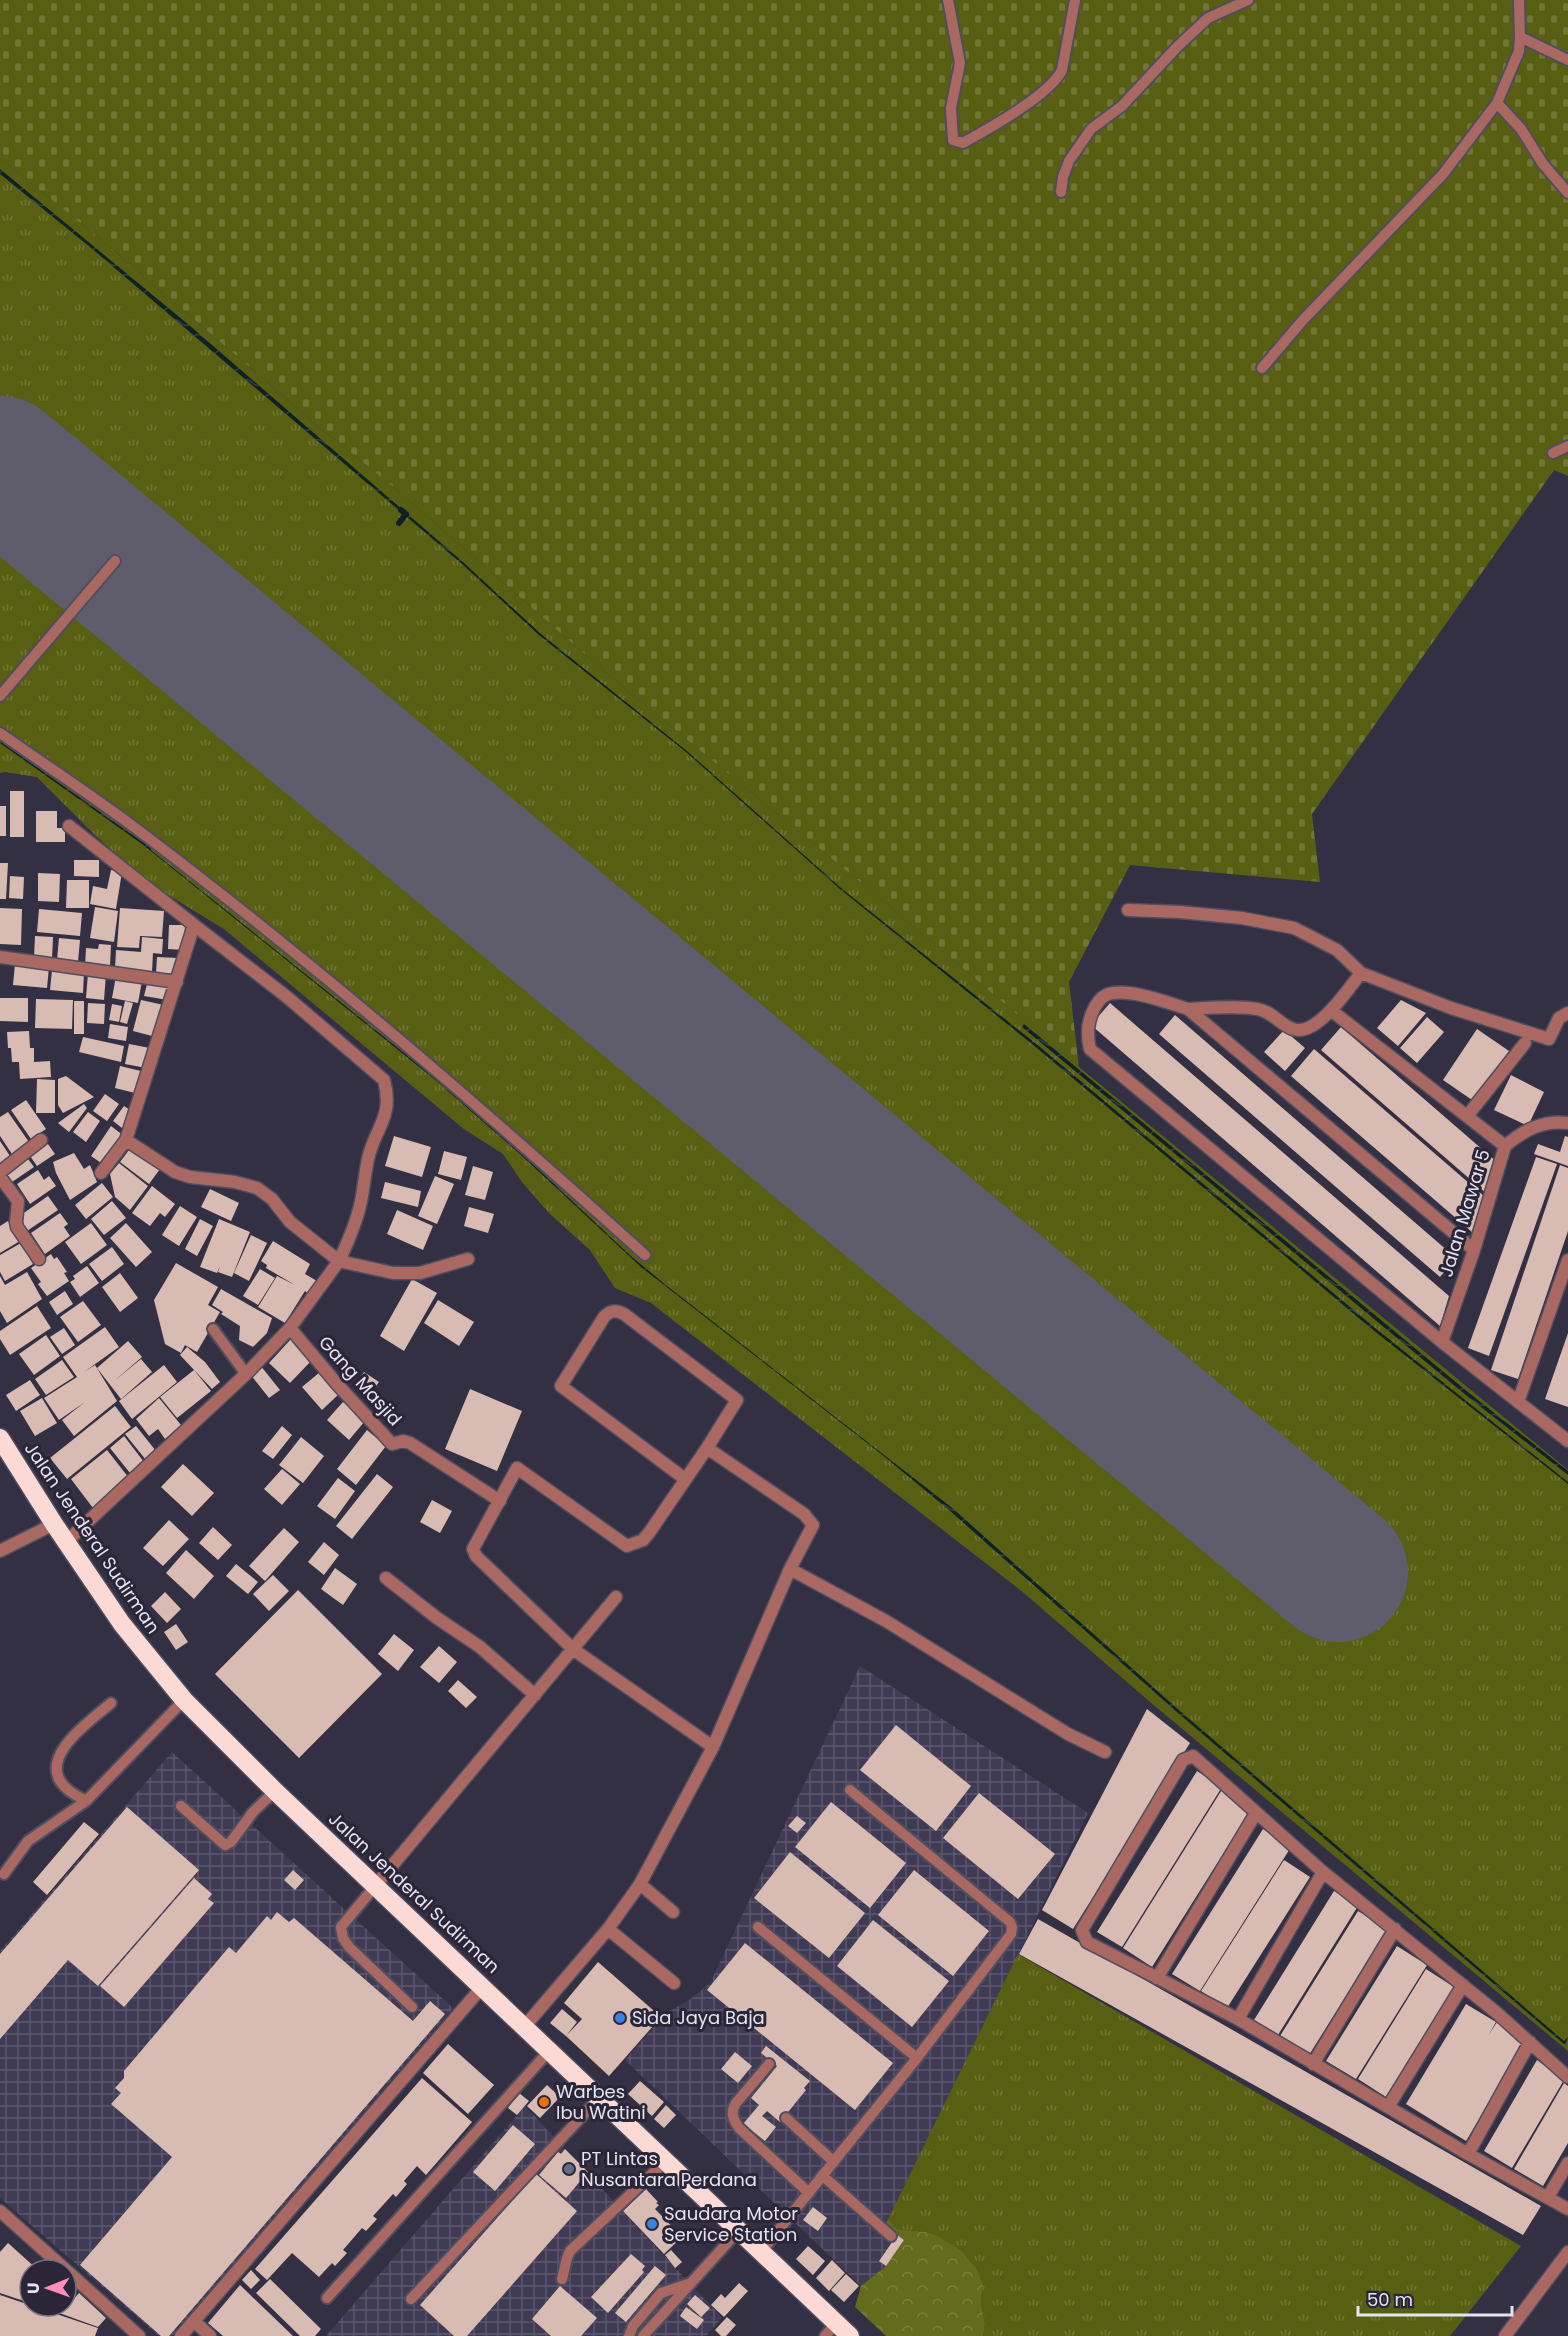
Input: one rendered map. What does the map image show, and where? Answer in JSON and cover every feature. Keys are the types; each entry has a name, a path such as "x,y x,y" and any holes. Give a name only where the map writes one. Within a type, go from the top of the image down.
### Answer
{"highway":[{"name":"Jalan Jenderal Sudirman","path":"0,1438 54,1524 122,1624 184,1700 275,1791 762,2252 837,2332"}],"street":[{"path":"67,1541 246,1374 290,1328 339,1261 353,1231 368,1156 384,1122 387,1106 384,1080 287,997 69,826"},
{"path":"1128,910 1242,918 1294,928 1337,950 1361,973 1451,1008 1550,1039 1559,1018 1568,1012"},
{"path":"101,1173 126,1140 194,925"},
{"path":"0,957 177,982"},
{"path":"1361,973 1332,1011 1303,1030 1297,1030 1258,1009 1188,1010 1150,998 1117,993 1105,996 1096,1005 1090,1018 1087,1030 1090,1049 1443,1342 1568,1441"},
{"path":"1188,1010 1474,1250"},
{"path":"1332,1011 1505,1146"},
{"path":"1468,1115 1525,1043"},
{"name":"Jalan Mawar 5","path":"1443,1342 1474,1250 1505,1146 1518,1135 1553,1121 1568,1123"},
{"path":"39,1259 17,1227 18,1201 0,1174 41,1140"},
{"path":"126,1140 175,1172 190,1177 235,1182 257,1188 272,1199 290,1222 339,1261 393,1273 420,1273 468,1259"},
{"path":"1518,1402 1568,1260"},
{"path":"685,1479 561,1386 609,1312 617,1310 624,1314 737,1400 707,1448 643,1540 635,1545 627,1546 518,1468 474,1546 476,1556 574,1650 713,1747"},
{"name":"Gang Masjid","path":"290,1328 392,1444 403,1441 410,1443 500,1501"},
{"path":"525,2026 608,1929 640,1884 713,1747 790,1569 813,1525 810,1520 707,1448"},
{"path":"0,1551 54,1524"},
{"path":"790,1569 886,1621 1068,1734 1105,1752"},
{"path":"386,1578 437,1618 480,1647 535,1695"},
{"path":"376,1885 616,1597"},
{"path":"1568,2077 1530,2042 1395,1929 1323,1872 1193,1756 1183,1760 1082,1930 1087,1942 1238,2019 1468,2154 1568,2209"},
{"path":"1157,1978 1256,1813"},
{"path":"1238,2019 1323,1872"},
{"path":"640,1884 673,1912"},
{"path":"608,1929 674,1983"},
{"path":"1313,2064 1395,1929"},
{"path":"181,2336 483,1986"},
{"path":"1388,2107 1463,1986"},
{"path":"1468,2154 1530,2042"},
{"path":"1548,2197 1568,2163"},
{"path":"0,2211 53,2258"},
{"path":"1505,2336 1568,2252"},
{"path":"78,2281 139,2336"},
{"path":"194,2321 210,2336"}],"lane":[{"path":"948,0 960,63 951,108 951,131 953,140 963,143 1042,93 1058,79 1062,70 1075,0"},
{"path":"1061,192 1063,177 1069,161 1091,129 1122,105 1177,46 1208,18 1248,0"},
{"path":"1262,368 1304,320 1443,174 1497,103 1519,51 1519,0"},
{"path":"1520,38 1568,60"},
{"path":"1497,103 1521,129 1543,164 1568,193"},
{"path":"1553,453 1568,446"},
{"path":"0,696 115,561"},
{"path":"0,733 133,826 302,960 422,1058 645,1255"},
{"path":"213,1329 246,1374"},
{"path":"4,1874 28,1841 86,1801 184,1700"},
{"path":"86,1801 65,1787 57,1774 57,1761 70,1739 111,1703"},
{"path":"762,2252 917,2058 1011,1934 1010,1922 850,1790"},
{"path":"181,1806 225,1845 231,1842 254,1812 275,1791"},
{"path":"376,1885 341,1927 343,1938 349,1947 412,2007"},
{"path":"758,1927 917,2058"},
{"path":"327,2298 550,2049"},
{"path":"770,2064 732,2109 733,2118 739,2128 809,2193"},
{"path":"411,2299 600,2097"},
{"path":"786,2118 834,2162"},
{"path":"562,2279 570,2252 666,2161"},
{"path":"823,2176 891,2236"},
{"path":"643,2336 739,2230"},
{"path":"629,2336 633,2326 661,2293 691,2283"}],"shaded area":[{"path":"0,158 619,684 1568,1470 1568,2051 1149,1701 1024,1593 651,1303 615,1288 590,1250 549,1213 522,1182 503,1154 464,1129 224,929 147,882 97,837 37,777 0,773"},
{"path":"860,1666 1088,1813 884,2227 897,2235 879,2260 886,2266 861,2286 625,2060 666,2013 688,2001 710,1983"},
{"path":"172,1752 453,2008 172,2336 159,2336 78,2266 78,2258 69,2258 0,2198 0,1951"},
{"path":"525,2106 722,2318 706,2336 326,2336"}],"green space":[{"path":"0,0 1568,0 1568,476 1554,470 1312,814 1320,882 1130,865 1069,982 1079,1067 887,904 619,684 397,490 324,431 98,237 0,158"},
{"path":"0,158 98,237 324,431 397,490 619,684 1568,1470 1568,2051 1149,1701 1024,1593 651,1303 615,1288 590,1250 549,1213 522,1182 503,1154 464,1129 224,929 147,882 97,837 37,777 0,773 0,527 1308,1607 1368,1537 0,405"},
{"path":"1018,1954 1521,2246 1450,2336 983,2336 985,2325 981,2302 983,2284 977,2269 961,2250 927,2232 897,2229 888,2219"},
{"path":"888,2219 897,2229 927,2232 937,2236 961,2250 977,2269 983,2284 981,2302 985,2325 983,2336 886,2336 855,2307 861,2286 886,2266 904,2240 884,2227"}],"water":[{"path":"0,169 189,325 463,562 541,634 687,751 841,888 1040,1047 1375,1328 1568,1484 1373,1330 1038,1049 840,889 686,752 540,636 462,564 90,247 0,174"},
{"path":"0,741 141,841 144,838 152,851 434,1077 521,1153 632,1257 951,1507 1180,1711 1564,2041 1568,2037 1565,2045 1178,1713 949,1510 880,1453 642,1268 520,1154 433,1078 142,844"},
{"path":"1024,1024 1469,1393 1568,1471 1568,1475 1467,1396 1022,1027"}],"building":[{"path":"10,791 24,791 24,837 10,837"},
{"path":"0,806 6,806 6,836 0,836"},
{"path":"36,811 57,811 57,828 65,828 65,842 36,842"},
{"path":"74,860 99,860 99,877 74,876"},
{"path":"0,863 8,863 6,899 0,899"},
{"path":"111,870 122,872 116,909 90,904 93,886 107,889"},
{"path":"38,873 60,874 59,902 38,901"},
{"path":"10,876 24,877 23,899 9,898"},
{"path":"67,880 89,880 89,908 66,908"},
{"path":"95,907 118,911 114,942 90,938"},
{"path":"0,908 22,909 21,945 0,944"},
{"path":"120,908 164,911 162,937 140,936 139,948 117,947"},
{"path":"39,909 82,913 80,936 37,932"},
{"path":"169,925 185,925 184,950 168,949"},
{"path":"35,936 53,937 52,959 34,958"},
{"path":"142,937 163,939 162,954 153,953 152,972 115,969 116,950 141,952"},
{"path":"59,938 80,940 78,962 57,960"},
{"path":"99,944 111,945 110,967 85,966 86,948 98,949"},
{"path":"157,957 178,958 177,974 156,973"},
{"path":"15,964 49,967 47,988 13,985"},
{"path":"52,970 84,972 83,993 50,990"},
{"path":"88,973 106,974 104,1000 86,998"},
{"path":"116,976 142,981 138,1003 112,998"},
{"path":"148,980 171,985 168,1000 144,996"},
{"path":"0,998 28,998 28,1022 0,1021"},
{"path":"36,999 73,1000 72,1029 35,1028"},
{"path":"141,1000 164,1005 156,1037 133,1031"},
{"path":"1401,1000 1426,1013 1398,1046 1377,1028"},
{"path":"74,1001 84,1001 84,1034 74,1034"},
{"path":"125,1001 133,1003 127,1024 120,1022"},
{"path":"88,1003 105,1004 104,1024 87,1023"},
{"path":"1110,1003 1449,1296 1440,1326 1091,1025"},
{"path":"112,1004 122,1006 119,1022 109,1020"},
{"path":"1175,1015 1456,1258 1440,1277 1159,1034"},
{"path":"1427,1017 1444,1032 1417,1063 1400,1048"},
{"path":"110,1024 128,1027 126,1041 108,1038"},
{"path":"1341,1027 1498,1163 1486,1193 1321,1050"},
{"path":"1477,1029 1509,1051 1475,1102 1443,1080"},
{"path":"1284,1030 1305,1048 1285,1071 1264,1052"},
{"path":"29,1031 30,1048 34,1048 34,1062 50,1061 51,1077 20,1079 19,1062 12,1062 7,1032"},
{"path":"83,1037 124,1046 121,1062 79,1052"},
{"path":"129,1044 150,1048 146,1068 125,1064"},
{"path":"1314,1049 1485,1197 1472,1232 1291,1076"},
{"path":"120,1066 145,1072 139,1094 115,1088"},
{"path":"1511,1075 1544,1092 1528,1126 1494,1110"},
{"path":"66,1076 94,1097 63,1113 58,1105 58,1079"},
{"path":"37,1079 55,1080 55,1113 36,1113"},
{"path":"105,1094 119,1104 107,1121 93,1111"},
{"path":"26,1100 46,1129 31,1139 11,1110"},
{"path":"84,1104 87,1108 69,1132 58,1123"},
{"path":"124,1106 133,1112 122,1128 113,1121"},
{"path":"8,1112 29,1142 12,1154 0,1136 0,1117"},
{"path":"88,1112 100,1121 86,1142 73,1132"},
{"path":"111,1126 124,1136 104,1165 91,1156"},
{"path":"394,1136 431,1147 422,1177 385,1166"},
{"path":"1565,1136 1568,1137 1568,1166 1534,1154 1538,1144 1560,1152"},
{"path":"0,1141 12,1159 0,1167"},
{"path":"48,1144 55,1154 37,1166 30,1156"},
{"path":"132,1146 160,1169 149,1184 120,1162"},
{"path":"444,1151 467,1157 461,1180 438,1174"},
{"path":"74,1153 84,1169 90,1165 97,1182 70,1200 53,1162"},
{"path":"1536,1157 1557,1164 1489,1356 1468,1348"},
{"path":"28,1159 34,1167 12,1182 6,1173"},
{"path":"119,1163 148,1186 130,1210 115,1197 110,1174"},
{"path":"1560,1165 1568,1168 1568,1231 1518,1379 1491,1370"},
{"path":"473,1166 493,1172 485,1200 465,1195"},
{"path":"38,1170 44,1180 49,1176 56,1186 30,1204 17,1184"},
{"path":"435,1176 454,1184 437,1224 418,1216"},
{"path":"385,1182 421,1191 418,1207 381,1198"},
{"path":"102,1183 113,1197 86,1219 75,1205"},
{"path":"152,1186 175,1204 165,1217 160,1213 150,1226 132,1213"},
{"path":"210,1189 239,1203 231,1221 201,1207"},
{"path":"48,1196 58,1210 27,1231 18,1217"},
{"path":"112,1201 126,1218 104,1235 91,1219"},
{"path":"180,1206 197,1217 179,1246 162,1235"},
{"path":"469,1207 494,1214 488,1233 464,1226"},
{"path":"397,1210 433,1226 423,1250 387,1234"},
{"path":"60,1213 68,1224 64,1227 70,1236 45,1254 31,1233"},
{"path":"200,1219 213,1226 197,1256 185,1249"},
{"path":"219,1219 250,1232 232,1277 218,1272 220,1266 217,1273 200,1267"},
{"path":"8,1221 20,1241 0,1253 0,1226"},
{"path":"91,1223 107,1245 81,1264 65,1242"},
{"path":"126,1223 152,1252 136,1267 110,1238"},
{"path":"251,1235 267,1243 249,1281 234,1273"},
{"path":"273,1241 310,1264 305,1274 317,1281 309,1294 305,1291 285,1323 258,1307 277,1276 295,1285 266,1268 267,1265 261,1261"},
{"path":"21,1243 33,1264 5,1281 0,1272 0,1255"},
{"path":"112,1247 124,1264 102,1281 89,1264"},
{"path":"51,1254 54,1259 57,1257 67,1272 64,1273 69,1281 47,1296 38,1284 41,1282 31,1268"},
{"path":"176,1263 218,1287 208,1305 220,1312 197,1352 185,1345 181,1353 165,1344 154,1300"},
{"path":"87,1266 99,1283 80,1297 70,1282 75,1279 73,1276"},
{"path":"260,1269 275,1278 258,1305 243,1296"},
{"path":"27,1272 42,1299 7,1323 0,1311 0,1276 5,1285"},
{"path":"120,1273 138,1298 120,1312 102,1287"},
{"path":"412,1279 437,1293 404,1351 380,1336"},
{"path":"221,1289 272,1318 267,1333 253,1347 239,1340 240,1326 221,1314 223,1312 212,1305"},
{"path":"65,1291 73,1304 57,1315 49,1302"},
{"path":"438,1300 474,1322 459,1346 424,1323"},
{"path":"83,1301 101,1325 78,1342 60,1317"},
{"path":"37,1306 51,1328 10,1355 0,1339 0,1331"},
{"path":"105,1327 119,1347 84,1372 95,1365 117,1401 74,1436 62,1420 85,1402 59,1420 44,1398 77,1377 63,1357"},
{"path":"64,1328 75,1345 62,1354 50,1337"},
{"path":"1568,1333 1568,1407 1545,1399"},
{"path":"46,1335 60,1356 34,1375 19,1354"},
{"path":"291,1339 312,1360 290,1383 269,1363"},
{"path":"128,1341 142,1357 113,1382 141,1359 152,1372 121,1399 97,1368"},
{"path":"187,1347 205,1362 220,1382 212,1389 180,1355"},
{"path":"62,1360 74,1377 46,1395 35,1379"},
{"path":"164,1365 177,1382 132,1419 119,1401"},
{"path":"260,1365 280,1390 269,1398 250,1374"},
{"path":"194,1370 211,1391 177,1418 160,1397"},
{"path":"320,1372 339,1394 322,1410 302,1387"},
{"path":"364,1372 379,1382 369,1396 354,1386"},
{"path":"30,1380 40,1395 16,1411 6,1395"},
{"path":"470,1389 522,1411 497,1471 445,1449"},
{"path":"42,1398 57,1423 35,1436 20,1411"},
{"path":"159,1398 181,1425 165,1439 158,1429 149,1436 136,1419"},
{"path":"343,1402 365,1421 349,1440 327,1420"},
{"path":"115,1406 131,1427 67,1479 50,1458"},
{"path":"136,1426 156,1451 146,1460 125,1434"},
{"path":"282,1426 292,1435 273,1459 262,1451"},
{"path":"367,1430 386,1446 356,1485 337,1469"},
{"path":"124,1436 144,1462 130,1473 110,1448"},
{"path":"301,1437 324,1456 303,1483 279,1465"},
{"path":"107,1450 129,1478 93,1508 71,1479"},
{"path":"183,1464 214,1493 192,1516 161,1487"},
{"path":"282,1469 300,1484 282,1505 264,1489"},
{"path":"377,1474 393,1487 352,1539 336,1526"},
{"path":"338,1478 355,1491 335,1519 317,1506"},
{"path":"432,1500 452,1511 440,1533 420,1522"},
{"path":"169,1520 189,1539 163,1566 143,1548"},
{"path":"213,1527 232,1545 218,1560 199,1543"},
{"path":"284,1528 299,1542 265,1581 249,1566"},
{"path":"324,1542 339,1555 324,1575 308,1562"},
{"path":"186,1550 214,1576 194,1599 166,1573"},
{"path":"236,1564 258,1582 248,1594 226,1576"},
{"path":"335,1568 357,1584 343,1605 321,1589"},
{"path":"273,1575 289,1591 269,1611 253,1594"},
{"path":"298,1590 382,1674 299,1758 215,1674"},
{"path":"165,1592 181,1609 167,1623 151,1606"},
{"path":"176,1624 188,1642 176,1650 164,1632"},
{"path":"394,1634 414,1650 398,1671 378,1654"},
{"path":"439,1646 457,1662 439,1683 420,1667"},
{"path":"458,1680 477,1697 466,1708 448,1691"},
{"path":"1147,1709 1190,1743 1073,1929 1042,1910"},
{"path":"896,1725 971,1786 936,1831 860,1770"},
{"path":"1197,1771 1222,1787 1122,1947 1097,1932"},
{"path":"1223,1788 1250,1811 1152,1967 1123,1948"},
{"path":"979,1793 1055,1854 1018,1899 943,1838"},
{"path":"831,1802 906,1863 870,1908 795,1847"},
{"path":"127,1807 199,1870 98,1986 68,1960 0,2039 0,1954"},
{"path":"797,1816 806,1823 797,1833 788,1826"},
{"path":"84,1822 99,1834 47,1895 33,1882"},
{"path":"1263,1829 1291,1847 1200,1991 1172,1974"},
{"path":"790,1852 865,1913 829,1958 754,1898"},
{"path":"1284,1860 1310,1877 1227,2008 1201,1991"},
{"path":"293,1870 304,1880 295,1890 284,1880"},
{"path":"914,1870 989,1931 953,1976 878,1915"},
{"path":"194,1878 212,1894 208,1899 214,1903 124,2007 100,1986"},
{"path":"1334,1891 1358,1906 1278,2035 1254,2020"},
{"path":"1358,1911 1388,1929 1309,2055 1280,2036"},
{"path":"277,1912 289,1922 294,1918 413,2021 430,2001 445,2014 169,2336 161,2336 80,2265 172,2157 111,2104 121,2093 115,2088 124,2078 124,2071 229,1947 236,1953 267,1916 271,1920"},
{"path":"1038,1919 1541,2206 1523,2235 1019,1954"},
{"path":"873,1920 949,1981 912,2027 837,1966"},
{"path":"745,1943 893,2063 855,2110 707,1990"},
{"path":"1397,1946 1427,1965 1356,2079 1326,2061"},
{"name":"Sida Jaya Baja","path":"598,1962 661,2017 609,2076 566,2036 582,2019 564,2003"},
{"path":"1426,1969 1454,1987 1386,2097 1358,2079"},
{"path":"1466,2004 1496,2022 1488,2036 1497,2022 1526,2041 1466,2141 1406,2104"},
{"path":"562,2009 577,2022 566,2036 550,2023"},
{"path":"448,2044 494,2085 468,2114 423,2073"},
{"path":"766,2046 810,2081 804,2088 806,2090 780,2122 767,2111 762,2116 776,2127 765,2141 743,2124 759,2105 751,2098 777,2066 761,2053"},
{"path":"735,2052 752,2066 738,2083 721,2069"},
{"path":"1537,2060 1564,2080 1512,2168 1484,2151"},
{"path":"422,2078 472,2122 426,2175 417,2166 404,2181 407,2184 396,2197 393,2194 373,2216 377,2219 366,2231 362,2228 343,2250 347,2253 335,2266 332,2263 319,2277 292,2253 267,2280 255,2269"},
{"path":"640,2081 664,2102 652,2116 628,2094"},
{"path":"1564,2083 1568,2086 1568,2143 1543,2186 1514,2169"},
{"name":"Warbes Ibu Watini","path":"547,2085 560,2097 540,2118 527,2106"},
{"path":"519,2093 529,2101 517,2115 508,2108"},
{"path":"666,2105 676,2115 664,2128 654,2119"},
{"path":"513,2125 535,2144 495,2191 473,2172"},
{"path":"565,2149 588,2172 566,2198 539,2175 558,2152 561,2154"},
{"path":"536,2174 577,2211 467,2336 454,2336 420,2305"},
{"name":"Saudara Motor Service Station","path":"646,2189 658,2202 656,2203 659,2205 655,2209 682,2237 664,2254 623,2211"},
{"path":"813,2207 827,2218 818,2231 803,2220"},
{"path":"897,2235 904,2240 886,2266 879,2261"},
{"path":"8,2243 25,2258 18,2258 18,2299 0,2293 0,2252"},
{"path":"808,2246 825,2261 813,2275 796,2259"},
{"path":"671,2250 682,2262 675,2268 665,2255"},
{"path":"631,2254 645,2266 642,2270 644,2272 608,2313 591,2297"},
{"path":"832,2260 845,2273 829,2291 816,2278"},
{"path":"655,2266 666,2275 626,2322 615,2313"},
{"path":"251,2270 260,2280 251,2289 242,2280"},
{"path":"846,2274 859,2286 844,2302 831,2290"},
{"path":"270,2279 321,2329 315,2336 300,2336 256,2293"},
{"path":"739,2283 748,2291 724,2317 711,2305 721,2294 725,2298"},
{"path":"240,2285 293,2336 223,2336 208,2323"},
{"path":"560,2286 597,2318 581,2336 551,2336 532,2319"},
{"path":"78,2294 106,2318 98,2327 73,2318 78,2318"},
{"path":"0,2295 18,2301 18,2318 68,2318 98,2328 95,2336 0,2336"},
{"path":"695,2295 710,2308 701,2317 687,2304"},
{"path":"686,2307 704,2320 697,2329 680,2316"},
{"path":"727,2317 736,2325 726,2336 721,2336 715,2330"}],"waterway":[{"path":"399,523 406,514 401,510"}],"runway":[{"path":"0,466 1338,1572"}],"place":[{"name":"Sida Jaya Baja","path":"620,2018"},
{"name":"Warbes Ibu Watini","path":"544,2102"},
{"name":"PT Lintas Nusantara Perdana","path":"569,2169"},
{"name":"Saudara Motor Service Station","path":"652,2224"}]}
